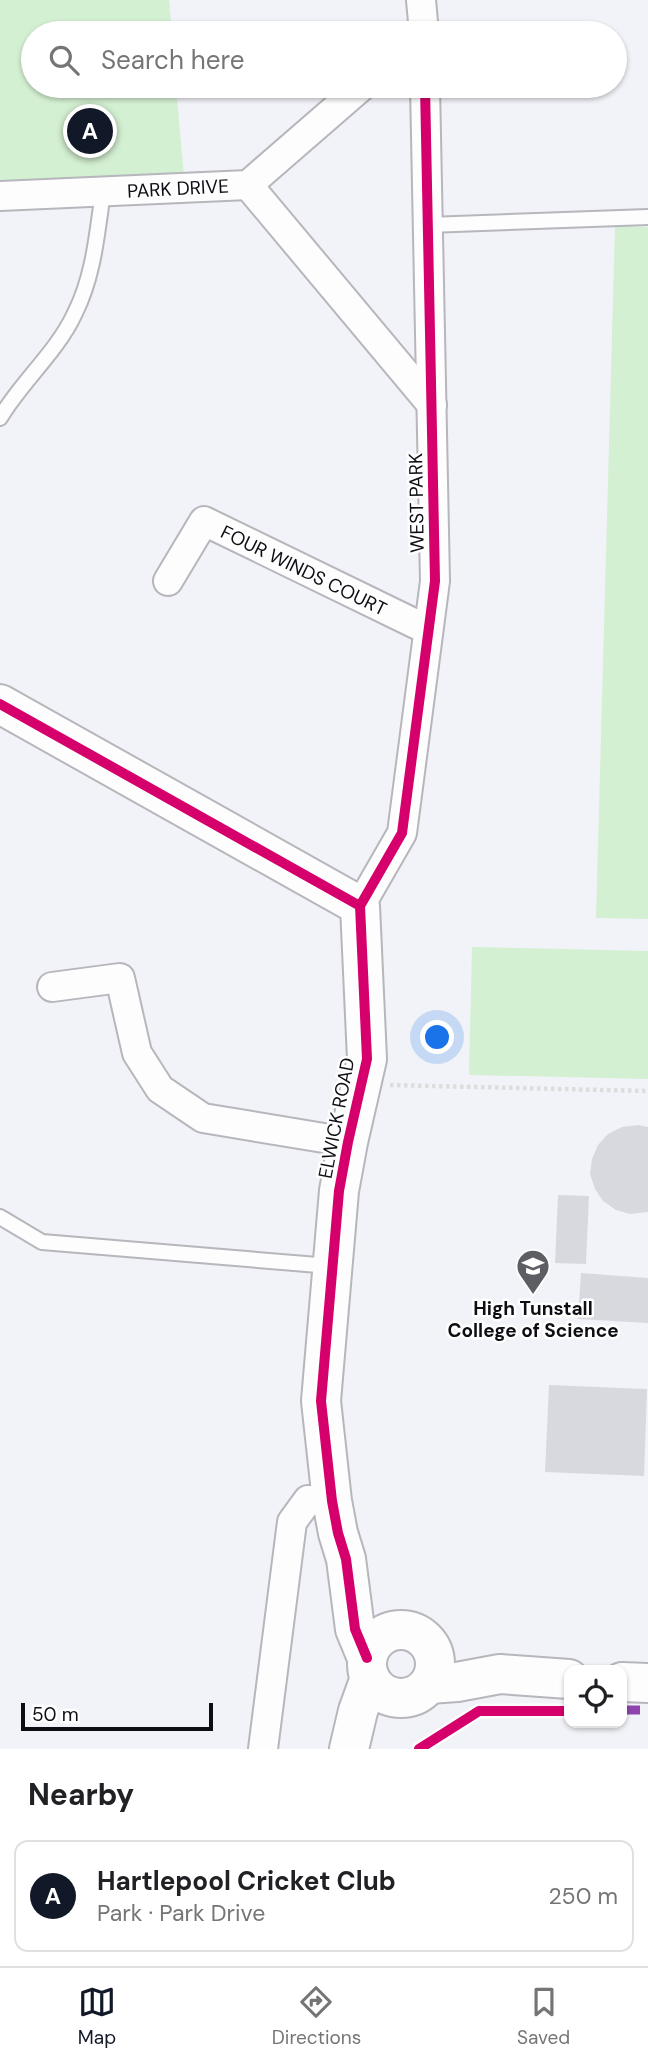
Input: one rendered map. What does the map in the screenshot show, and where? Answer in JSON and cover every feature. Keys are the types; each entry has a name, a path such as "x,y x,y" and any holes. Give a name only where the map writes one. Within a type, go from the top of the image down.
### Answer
{"street":[{"path":"421,0 423,21"},
{"name":"PARK DRIVE","path":"0,196 248,185 348,98"},
{"name":"WEST PARK","path":"360,906 402,833 435,581 425,98"},
{"path":"248,185 432,405"},
{"name":"FOUR WINDS COURT","path":"168,581 204,522 428,630"},
{"path":"0,704 360,906"},
{"name":"ELWICK ROAD","path":"360,906 367,1059 339,1191 321,1401 332,1501 346,1559 355,1629 375,1687 392,1698 403,1699 425,1677 463,1659 500,1674 564,1678"},
{"path":"52,987 120,978 137,1053 160,1089 203,1118 348,1142"},
{"path":"263,1749 292,1522 308,1500 332,1501"},
{"name":"ELWICK ROAD","path":"346,1559 387,1616 402,1630 421,1636 425,1677"},
{"path":"349,1749 376,1641 383,1635 402,1630"},
{"path":"364,1749 425,1677"},
{"path":"627,1682 648,1684"}],"lane":[{"path":"0,418 75,313 94,259 103,191"},
{"path":"428,225 648,217"},
{"path":"0,1217 42,1242 333,1266"}],"path":[{"path":"383,1084 648,1091"}],"green space":[{"path":"0,0 169,0 171,21 21,21 21,98 177,98 184,177 0,185"},
{"path":"615,226 648,227 648,919 596,918"},
{"path":"472,947 648,951 648,1079 469,1075"}],"building":[{"path":"622,1127 648,1127 648,1212 630,1214 616,1210 603,1201 590,1174 598,1145 608,1134"},
{"path":"558,1195 589,1196 586,1264 555,1263"},
{"path":"581,1273 648,1278 648,1323 578,1319"},
{"path":"549,1385 647,1389 644,1476 545,1472"}],"marked path":[{"path":"627,1710 648,1710"}],"cycle path":[{"path":"360,906 402,833 435,581 425,98"},
{"path":"0,704 360,906 367,1059 339,1191 321,1401 332,1501 346,1559 355,1629 367,1658"},
{"path":"419,1749 479,1711 564,1711"}],"place":[{"name":"Hartlepool Cricket Club","path":"90,131"},
{"name":"High Tunstall College of Science","path":"533,1296"}]}
